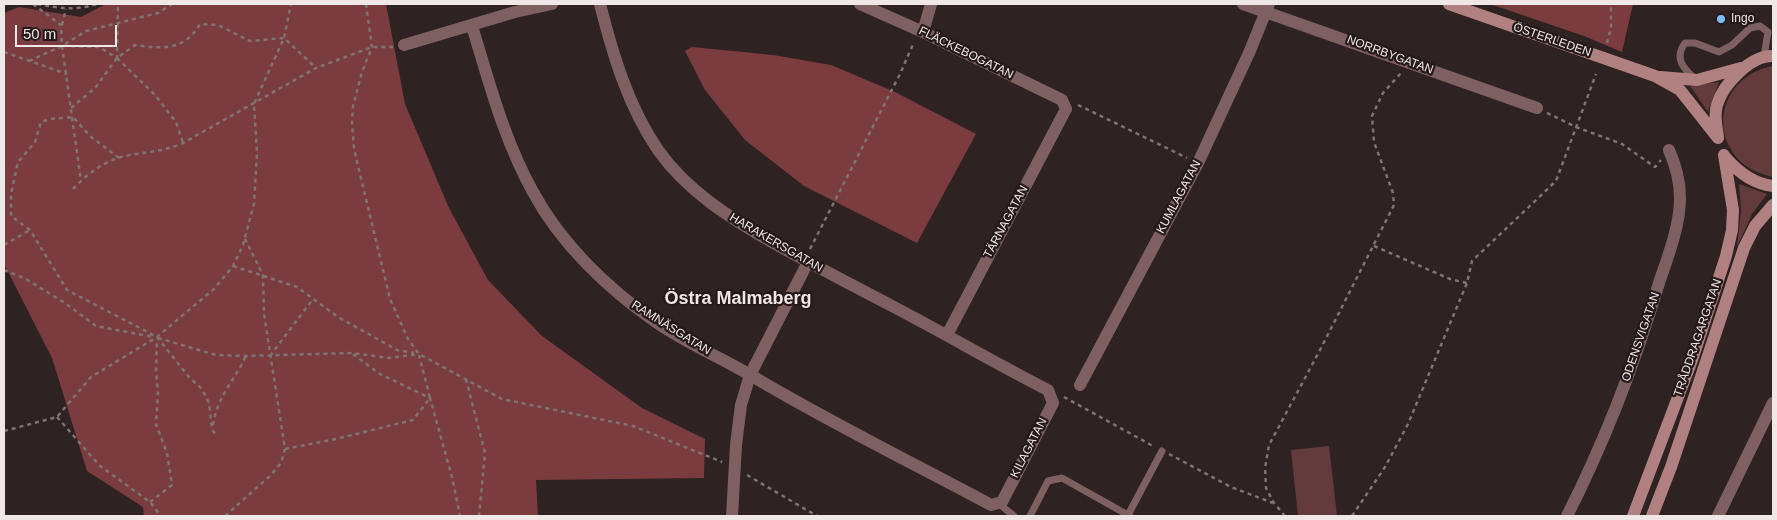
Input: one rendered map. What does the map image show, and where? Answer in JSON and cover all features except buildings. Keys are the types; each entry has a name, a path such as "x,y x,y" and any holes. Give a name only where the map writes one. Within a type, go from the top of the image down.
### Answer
{"main road":[{"name":"ÖSTERLEDEN","path":"1449,4 1655,76 1680,90 1718,138"},
{"path":"1773,45 1769,56 1748,66 1735,76 1725,88 1717,105 1716,122 1718,138 1724,155 1734,167 1748,178 1764,185 1773,186"},
{"name":"ÖSTERLEDEN","path":"1655,76 1696,80 1748,66"},
{"name":"TRÅDDRAGARGATAN","path":"1633,516 1692,360 1726,256 1732,230 1733,210 1724,155"},
{"name":"TRÅDDRAGARGATAN","path":"1652,516 1671,466 1744,248 1755,226 1773,205"}],"street":[{"path":"404,45 515,12 552,4"},
{"name":"HARAKERSGATAN","path":"600,4 624,86 640,120 659,151 696,192 737,222 1049,392"},
{"name":"FLÄCKEBOGATAN","path":"860,4 923,32 1062,100 1066,109"},
{"path":"923,32 931,4"},
{"name":"NORRBYGATAN","path":"1242,4 1268,8 1406,61 1537,108"},
{"name":"KUMLAGATAN","path":"1080,385 1198,163 1268,8"},
{"name":"RAMNÄSGATAN","path":"472,26 501,120 515,156 533,192 556,227 582,258 617,293 657,323 697,347 837,424 990,504 998,503"},
{"name":"TÄRNAGATAN","path":"947,335 1066,109"},
{"name":"ODENSVIGATAN","path":"1567,516 1593,463 1628,375 1646,327 1675,228 1680,199 1678,172 1669,150"},
{"path":"732,516 734,468 741,405 750,375 808,262"},
{"name":"KILAGATAN","path":"998,503 1002,502 1053,403 1049,392"},
{"path":"1718,516 1773,403"}],"lane":[{"path":"1696,80 1680,61 1680,50 1685,43 1696,43 1719,52 1732,46 1750,28 1760,26 1768,32 1769,56"},
{"path":"1031,516 1048,481 1062,478 1128,516 1162,451"},
{"path":"998,503 1014,516"}],"path":[{"path":"35,4 66,9 83,8 97,4"},
{"path":"35,4 61,25"},
{"path":"116,58 118,4"},
{"path":"29,61 62,46 86,31 158,13 172,4"},
{"path":"4,431 58,417 91,377 157,338 215,288 233,266 245,239 254,204 257,153 254,104 284,38 291,4"},
{"path":"366,4 372,48 362,72 353,106 354,149 390,299 399,322 419,354 452,477 460,516"},
{"path":"1607,43 1611,28 1611,4"},
{"path":"66,9 61,25 62,46 81,181"},
{"path":"72,108 95,88 116,58 135,45 160,48 183,44 200,24 218,25 250,41 284,38 316,68"},
{"path":"808,262 808,253 900,74 915,39 923,32"},
{"path":"73,189 87,174 119,158 183,144 316,68 372,48 404,45"},
{"path":"62,46 99,47 116,58 155,94 176,122 183,144"},
{"path":"4,52 67,74"},
{"path":"1285,516 1274,504 1266,488 1265,468 1269,445 1374,246 1394,204 1393,193 1374,142 1372,116 1382,93 1404,70 1406,61"},
{"path":"1352,516 1385,467 1408,424 1467,283 1472,261 1556,181 1596,74"},
{"path":"1066,109 1078,105 1198,163"},
{"path":"1537,108 1576,127 1622,144 1655,167 1669,150"},
{"path":"73,117 90,136 119,158"},
{"path":"73,117 40,122 35,142 18,162 11,194 11,216 30,230 67,290 157,338 189,377 202,388 209,403 212,429 217,438"},
{"path":"4,245 30,230"},
{"path":"225,516 271,475 281,463 285,449 264,314 263,275 245,239"},
{"path":"1374,246 1450,279 1467,283"},
{"path":"233,266 297,287 338,318 397,350 419,354 502,399 633,426 734,468 817,516"},
{"path":"4,270 26,279 65,303 96,326 157,338 216,355 270,356 352,353 389,358 419,354"},
{"path":"270,356 314,299"},
{"path":"150,502 172,485 167,454 156,424 158,393 156,370 157,338"},
{"path":"352,353 380,374 430,398"},
{"path":"212,429 216,409 224,391 238,372 246,356"},
{"path":"466,379 485,452 479,516"},
{"path":"285,449 336,439 413,420 430,398"},
{"path":"58,417 100,466 150,502 162,516"}],"shaded area":[{"path":"106,4 386,4 405,104 449,208 488,280 542,336 642,408 705,439 704,478 536,480 538,516 144,516 143,507 87,471 52,358 4,264 4,13 19,7 81,17"},
{"path":"1490,4 1633,4 1622,52 1584,36"},
{"path":"692,47 773,55 831,65 895,92 976,134 917,243 804,186 745,140 705,90 685,51"},
{"path":"1773,66 1772,177 1749,168 1738,159 1729,145 1724,130 1724,116 1727,102 1734,89 1744,79 1757,71"},
{"path":"1719,82 1708,112 1690,86"},
{"path":"1739,184 1767,194 1752,214 1737,247 1741,211"},
{"path":"1329,446 1337,516 1298,516 1291,450"}],"place":[{"name":"Ingo","path":"1721,19"}],"district":[{"name":"Östra Malmaberg","path":"738,299"}]}
